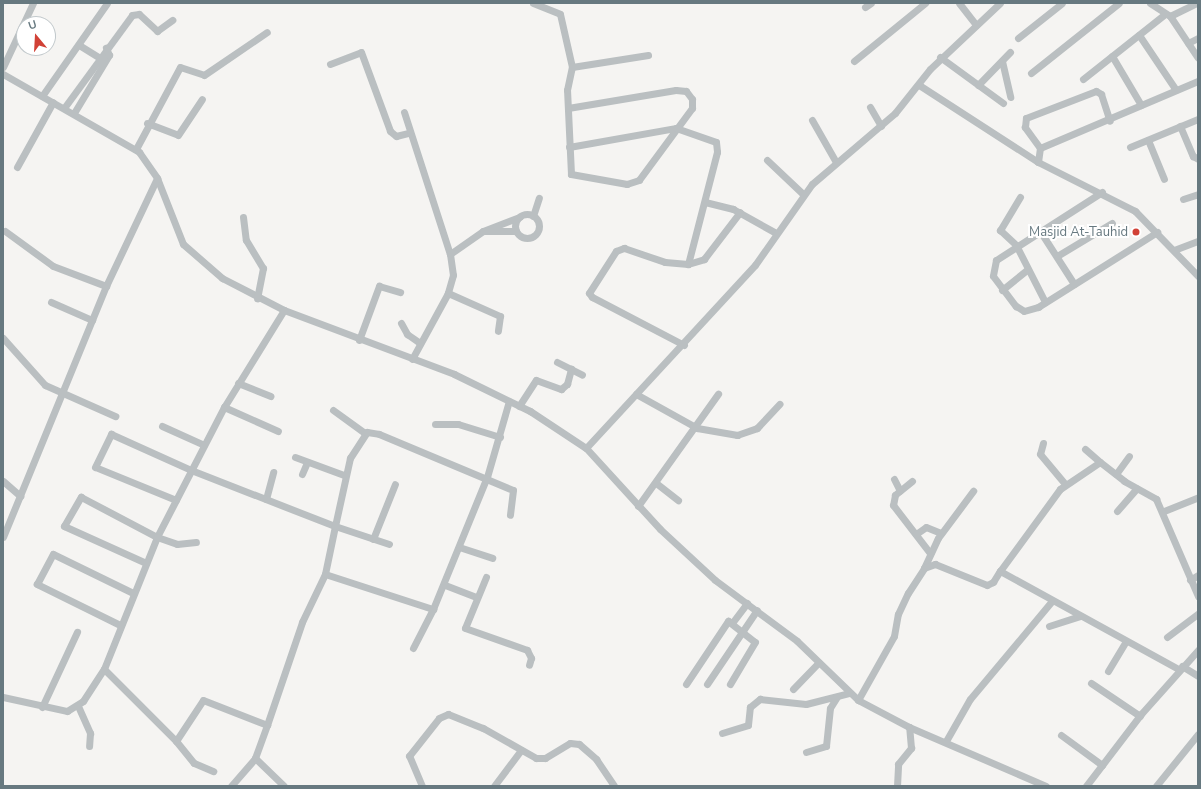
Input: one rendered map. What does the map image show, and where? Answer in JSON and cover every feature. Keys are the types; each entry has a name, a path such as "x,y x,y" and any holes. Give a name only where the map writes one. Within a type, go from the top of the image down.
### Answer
{"street":[{"path":"3,67 34,3"},
{"path":"42,96 79,46 107,3"},
{"path":"533,3 560,14 572,67 568,108 569,147 573,176 632,184 643,177 693,104 682,89 568,108"},
{"path":"854,61 926,3"},
{"path":"959,3 976,25"},
{"path":"586,448 684,345 755,265 803,194 836,162 881,126 919,85 940,57 1000,3"},
{"path":"1018,38 1062,3"},
{"path":"1031,73 1120,3"},
{"path":"1150,3 1167,15 1198,58"},
{"path":"1083,79 1139,34 1167,15 1197,3"},
{"path":"64,108 102,60 109,55 106,48 134,14 157,31 172,20"},
{"path":"136,149 147,123 180,67 204,75 267,32"},
{"path":"1139,34 1176,90"},
{"path":"1188,43 1198,38"},
{"path":"79,46 102,60"},
{"path":"330,64 361,52 390,131 396,136 408,133"},
{"path":"978,85 1010,52"},
{"path":"572,67 648,54"},
{"path":"1112,56 1141,105"},
{"path":"940,57 1003,103"},
{"path":"74,113 102,60"},
{"path":"1002,61 1010,98"},
{"path":"3,74 136,149 157,178 189,252 222,278 257,298 284,310 359,340 454,374 519,406 586,448 638,506 715,580 757,610 819,662 849,693 858,700 909,727 946,741 1046,786"},
{"path":"1040,148 1110,121 1141,105 1198,82"},
{"path":"919,85 1038,162 1102,192 1135,211 1198,276"},
{"path":"1038,162 1040,148 1025,127 1026,118 1096,91 1101,94 1110,121"},
{"path":"147,123 178,135 202,99"},
{"path":"17,167 53,102"},
{"path":"870,107 881,126"},
{"path":"404,112 408,133 450,254 453,275 448,293 412,359"},
{"path":"1130,147 1198,119"},
{"path":"812,120 836,162"},
{"path":"1180,126 1193,156 1198,158"},
{"path":"569,147 676,128 709,138 717,145 705,202 688,264"},
{"path":"1148,140 1164,179"},
{"path":"767,160 803,194"},
{"path":"4,534 106,286 157,178"},
{"path":"1102,192 1016,245 992,264 993,276 1002,290 1021,310 1031,310 1157,232"},
{"path":"1183,199 1198,194"},
{"path":"1020,197 1000,230 1016,245 1044,302"},
{"path":"533,216 539,198"},
{"path":"705,202 740,212 776,233"},
{"path":"684,345 592,297 589,292 620,249 630,248 665,262 688,264 704,259 740,212"},
{"path":"450,254 483,231 519,217 533,216 538,221 535,235 528,238 516,231 483,231"},
{"path":"516,231 519,217"},
{"path":"243,218 246,240 263,268 257,298"},
{"path":"1057,256 1112,223"},
{"path":"5,231 53,266 106,286"},
{"path":"1040,231 1074,284"},
{"path":"1174,250 1198,241"},
{"path":"1002,290 1028,269"},
{"path":"359,340 379,286 400,292"},
{"path":"448,293 500,316 498,331"},
{"path":"50,302 92,320"},
{"path":"3,697 42,707 66,711 78,706 104,669 120,625 157,537 204,445 238,383 284,310"},
{"path":"401,322 407,334 420,343"},
{"path":"3,338 32,374 62,394 115,416"},
{"path":"557,362 582,375"},
{"path":"519,406 536,380 561,389 567,384 571,369"},
{"path":"238,383 271,396"},
{"path":"636,394 697,428 728,434 747,433 779,404"},
{"path":"638,506 697,428 718,394"},
{"path":"413,648 445,585 487,477 500,437 509,401"},
{"path":"224,407 278,431"},
{"path":"333,410 365,433 379,434 487,477 514,491 510,515"},
{"path":"435,424 458,424 500,437"},
{"path":"162,426 204,445"},
{"path":"231,786 255,758 302,622 325,574 344,475 365,433"},
{"path":"176,500 95,466 111,434 191,470 335,526 389,544"},
{"path":"1043,443 1040,454 1065,484"},
{"path":"1085,449 1116,474 1137,488 1150,493 1164,511 1190,580 1198,596"},
{"path":"1116,474 1129,456"},
{"path":"295,457 344,475"},
{"path":"302,474 307,462"},
{"path":"924,568 939,565 987,585 994,582 1038,515 1065,484 1100,462"},
{"path":"266,499 273,472"},
{"path":"894,479 900,491"},
{"path":"3,480 20,496"},
{"path":"912,481 893,499 893,505 905,524 916,534 930,553"},
{"path":"656,483 678,500"},
{"path":"373,539 395,484"},
{"path":"1117,511 1137,488"},
{"path":"858,700 894,636 898,614 908,593 924,568 941,532 973,491"},
{"path":"1164,511 1198,496"},
{"path":"146,563 64,526 81,497 157,537 177,544 196,542"},
{"path":"916,534 926,527 941,532"},
{"path":"459,547 492,558"},
{"path":"120,625 37,584 53,554 133,593"},
{"path":"1000,571 1051,602 1198,676"},
{"path":"325,574 433,609"},
{"path":"1190,580 1198,575"},
{"path":"486,577 477,597 466,629 527,650 531,658 528,665"},
{"path":"445,585 477,597"},
{"path":"946,741 970,699 1038,622 1051,602"},
{"path":"732,623 747,603"},
{"path":"707,684 742,630 757,610"},
{"path":"1167,637 1198,614"},
{"path":"1049,626 1080,616"},
{"path":"686,684 725,623 732,623 755,642 730,684"},
{"path":"42,707 77,632"},
{"path":"1108,671 1126,640"},
{"path":"1086,786 1140,716 1180,668 1198,650"},
{"path":"793,689 819,662"},
{"path":"104,669 176,741 194,763 213,771"},
{"path":"1091,683 1140,716"},
{"path":"722,733 748,725 750,707 760,699 806,704 849,693"},
{"path":"806,752 826,746 830,708 837,697"},
{"path":"176,741 203,700 267,725"},
{"path":"78,706 90,733 89,746"},
{"path":"422,786 409,756 443,716 453,716 484,728 521,750 540,759 570,743 579,744 592,755 614,786"},
{"path":"897,786 898,764 911,748 909,727"},
{"path":"1061,734 1102,765"},
{"path":"1156,786 1198,734"},
{"path":"494,786 521,750"},
{"path":"255,758 284,786"},
{"path":"1027,786 1036,782"}],"place":[{"name":"Masjid At-Tauhid","path":"1136,232"}]}
